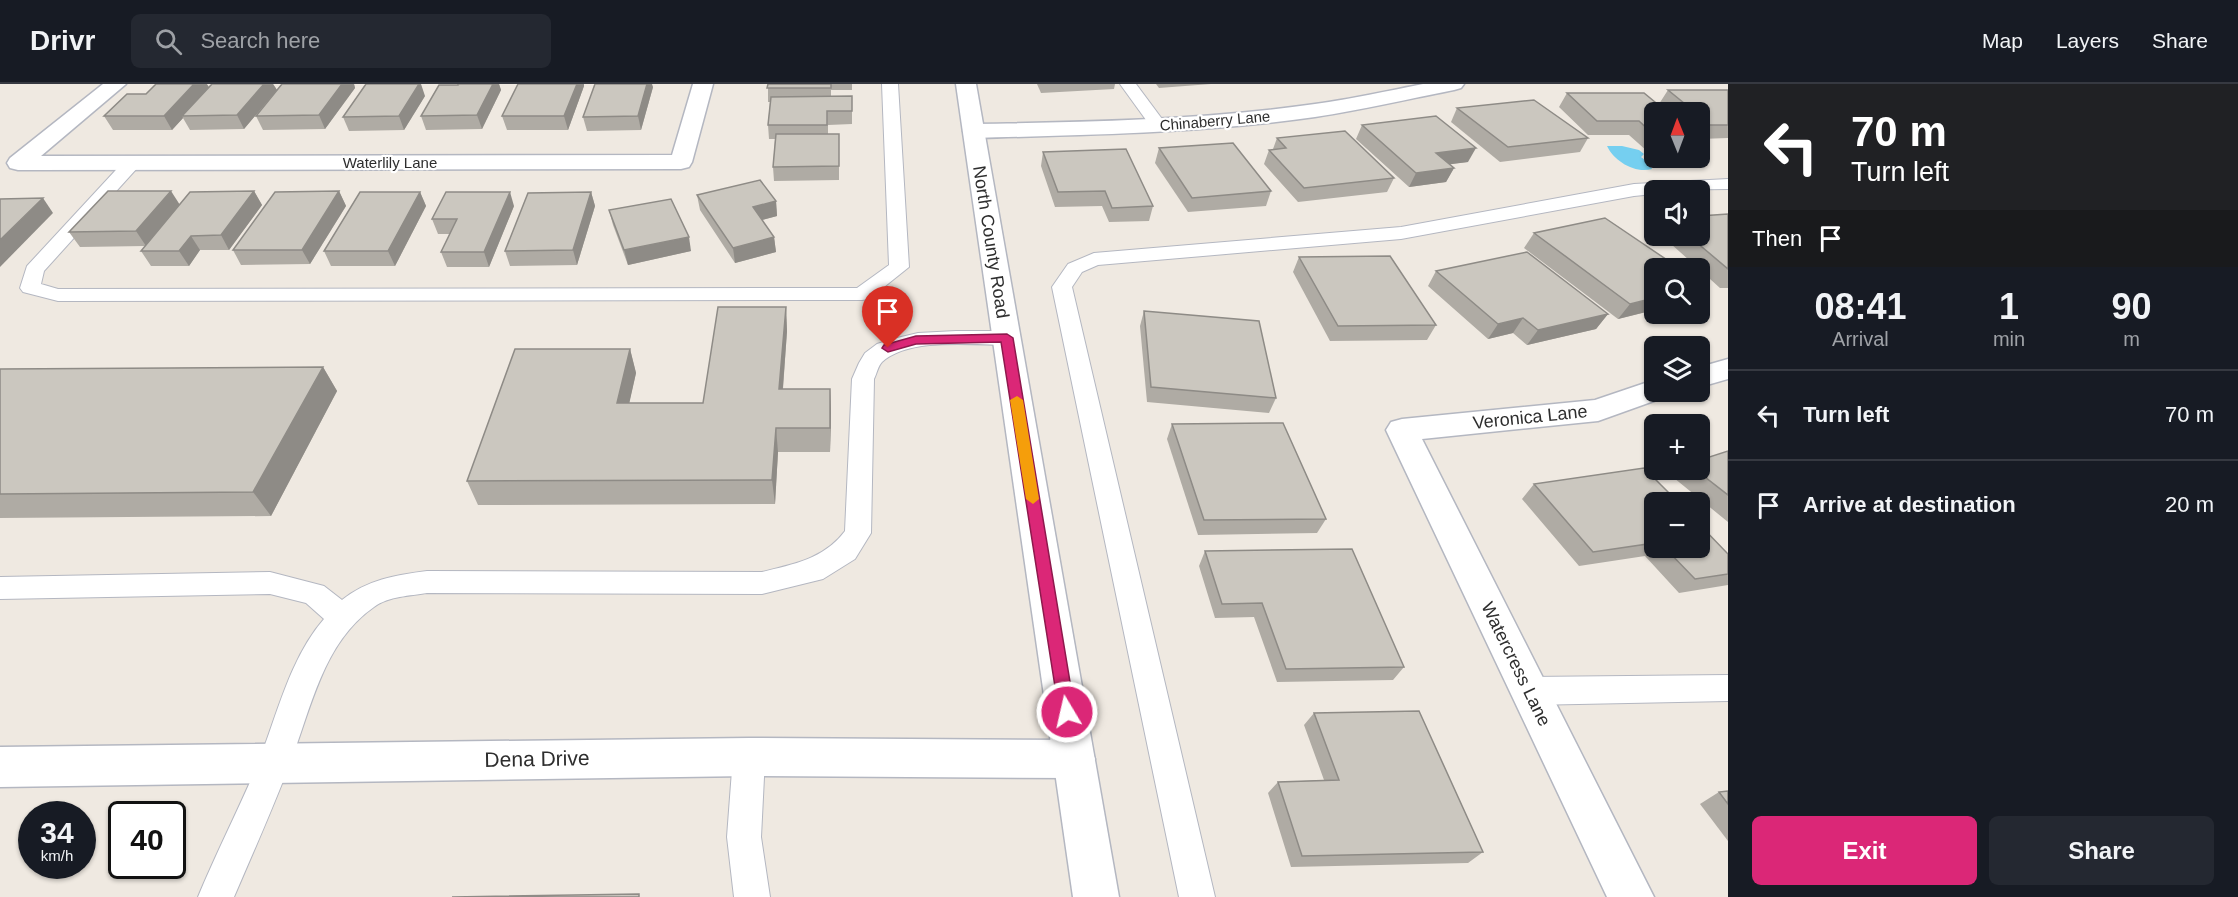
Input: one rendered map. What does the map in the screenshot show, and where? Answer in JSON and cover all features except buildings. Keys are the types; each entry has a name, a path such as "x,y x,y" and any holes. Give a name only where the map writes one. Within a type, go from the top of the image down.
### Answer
{"street":[{"name":"Waterlily Lane","path":"116,84 18,163 681,162 703,84"},
{"name":"North County Road","path":"966,84 1096,897"},
{"name":"Chinaberry Lane","path":"974,131 1160,127 1299,113 1454,84"},
{"path":"1710,374 1728,369"},
{"name":"Veronica Lane","path":"1402,430 1598,410 1644,394"},
{"name":"Watercress Lane","path":"1402,430 1631,897"},
{"name":"Dena Drive","path":"0,767 748,757 1074,759"}],"lane":[{"path":"133,162 34,270 30,288 58,295 862,294 899,267 890,84"},
{"path":"1128,84 1160,127"},
{"path":"1197,897 1062,287 1075,268 1094,259 1401,233 1634,190 1728,184"},
{"path":"216,897 275,762 299,696 324,642 342,617 366,597 396,587 427,582 762,583 813,571 845,551 858,533 863,379 872,359 888,348 916,340 1007,338"},
{"path":"0,588 270,584 314,594 342,617"},
{"path":"1529,691 1728,687"},
{"path":"748,757 744,837 752,897"}],"water":[{"path":"1607,146 1622,146 1639,150 1644,154 1641,157 1644,159 1644,168 1652,169 1632,168 1610,152"}],"slow traffic":[{"path":"1017,400 1033,499"}],"route":[{"path":"888,348 916,340 1007,338 1067,712"}]}
